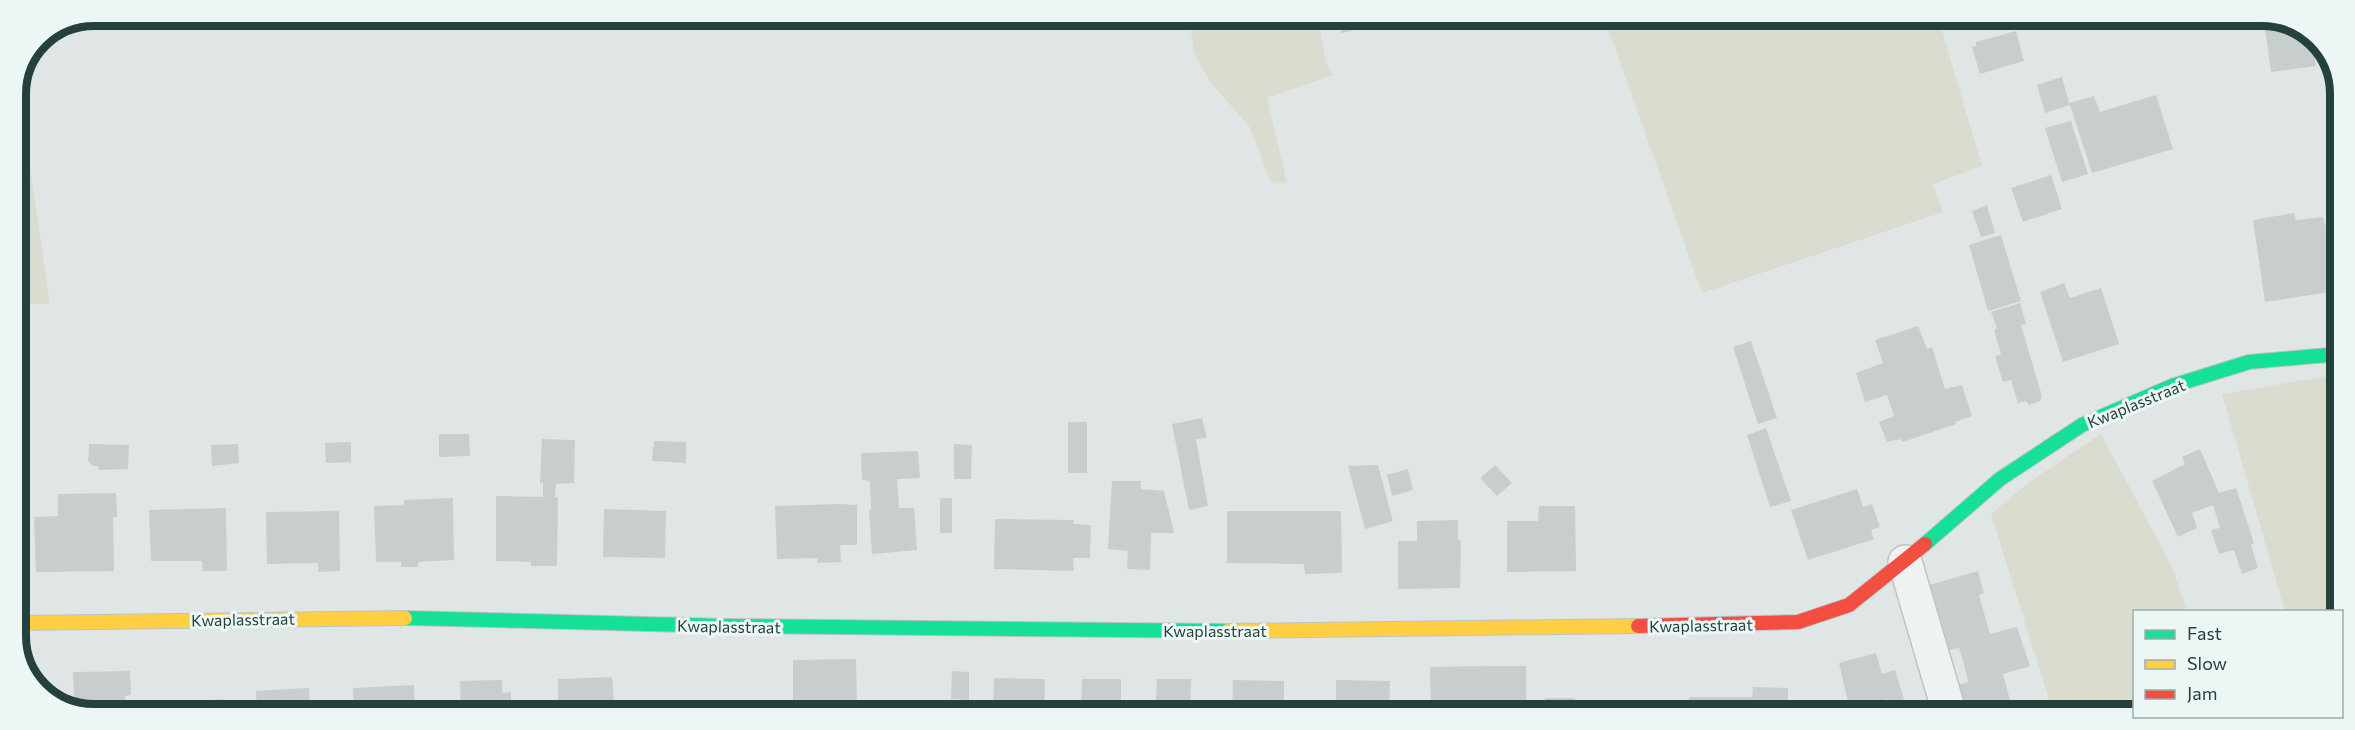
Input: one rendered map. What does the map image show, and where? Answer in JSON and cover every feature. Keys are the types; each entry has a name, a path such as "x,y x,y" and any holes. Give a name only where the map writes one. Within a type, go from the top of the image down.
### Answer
{"street":[{"name":"Kwaplasstraat","path":"26,623 368,617 727,626 1205,631 1685,626 1798,622 1849,605 1905,562 2000,479 2082,425 2172,386 2249,362 2329,355"},
{"path":"1905,562 1947,704"}],"shaded area":[{"path":"1190,26 1320,26 1326,62 1333,75 1267,98 1287,183 1271,182 1249,126 1211,83 1194,53"},
{"path":"1607,26 1941,26 1982,166 1933,184 1943,212 1702,293"},
{"path":"2203,26 2219,26 2204,29"},
{"path":"26,140 50,304 26,304"},
{"path":"2330,376 2330,610 2285,610 2222,394"},
{"path":"2101,434 2172,567 2187,610 2133,610 2133,704 2051,704 1991,514 2028,483"}],"building":[{"path":"1340,26 1374,26 1341,33"},
{"path":"2265,26 2288,31 2306,42 2314,51 2316,66 2271,72"},
{"path":"2016,31 2024,61 1980,74 1972,47 1976,46 1976,42"},
{"path":"2062,77 2069,103 2094,96 2100,112 2156,95 2173,149 2092,173 2070,105 2045,113 2037,85"},
{"path":"2071,121 2088,174 2062,182 2045,128"},
{"path":"2051,175 2062,209 2023,222 2011,188"},
{"path":"1987,205 1995,233 1981,237 1972,211"},
{"path":"2294,213 2296,220 2323,217 2325,225 2329,224 2329,292 2265,302 2253,220"},
{"path":"2001,235 2021,301 1988,311 1969,245"},
{"path":"2064,283 2070,298 2101,288 2119,344 2063,362 2040,292"},
{"path":"2020,303 2026,324 2021,325 2042,396 2040,401 2029,405 2026,401 2018,403 2011,380 2003,382 1995,357 2001,354 1994,330 1997,328 1991,312"},
{"path":"1918,326 1927,349 1932,347 1945,389 1962,385 1972,416 1955,422 1956,424 1903,442 1900,439 1887,442 1879,422 1894,416 1887,395 1865,402 1856,373 1883,363 1875,340"},
{"path":"1751,341 1777,418 1758,424 1733,347"},
{"path":"1202,418 1207,438 1196,439 1208,506 1189,510 1172,424"},
{"path":"1068,422 1087,422 1087,473 1068,473"},
{"path":"1766,428 1791,501 1770,507 1747,435"},
{"path":"439,434 469,434 470,456 439,457"},
{"path":"542,439 575,440 574,483 556,484 555,497 558,497 557,566 531,566 531,562 496,561 496,496 543,497 543,483 540,483"},
{"path":"654,441 686,442 686,463 652,461"},
{"path":"351,442 351,462 326,463 325,443"},
{"path":"89,444 129,445 128,469 99,470 98,466 93,466 88,461"},
{"path":"238,444 239,463 212,466 211,445"},
{"path":"954,444 972,445 971,479 954,479"},
{"path":"2200,449 2219,493 2236,488 2254,543 2251,545 2258,568 2242,574 2234,550 2219,554 2211,530 2220,528 2213,505 2192,513 2197,528 2178,537 2152,481 2185,464 2182,457"},
{"path":"918,451 920,478 897,479 899,508 914,508 917,550 872,554 870,481 862,480 861,453"},
{"path":"1378,465 1393,521 1365,529 1348,466"},
{"path":"1495,465 1512,483 1497,496 1480,478"},
{"path":"1408,469 1413,490 1392,496 1387,475"},
{"path":"1112,481 1141,481 1141,489 1164,491 1174,533 1151,533 1150,570 1127,569 1128,551 1108,549"},
{"path":"1857,489 1863,507 1872,504 1880,527 1871,530 1874,539 1808,560 1791,510"},
{"path":"116,493 117,517 113,517 114,571 36,572 34,517 58,516 58,494"},
{"path":"453,498 454,560 418,562 418,567 401,567 401,562 376,562 374,506 404,505 404,500"},
{"path":"940,498 952,498 952,533 940,533"},
{"path":"857,505 857,545 840,545 841,562 818,563 817,558 777,559 775,506"},
{"path":"1539,506 1575,506 1576,571 1507,572 1507,521 1538,521"},
{"path":"226,508 227,571 203,571 202,561 151,561 149,510"},
{"path":"604,509 666,511 665,558 603,557"},
{"path":"339,511 340,571 318,572 318,563 267,564 266,512"},
{"path":"1227,511 1341,511 1342,573 1305,574 1304,564 1227,563"},
{"path":"995,519 1074,520 1073,524 1091,525 1090,558 1073,558 1074,571 994,569"},
{"path":"1458,520 1458,540 1461,541 1460,588 1398,589 1398,541 1417,541 1417,521"},
{"path":"1978,571 1984,593 1979,595 1990,634 2017,627 2030,666 2003,674 2011,704 1963,704 1958,685 1968,682 1964,664 1959,648 1948,650 1929,585"},
{"path":"1876,653 1882,674 1895,670 1906,704 1889,704 1888,699 1872,704 1848,704 1839,663"},
{"path":"856,659 857,704 793,704 793,660"},
{"path":"1526,666 1526,703 1431,704 1430,667"},
{"path":"130,671 131,695 125,696 126,704 85,704 67,699 67,697 74,697 73,672"},
{"path":"952,671 969,672 969,700 951,699"},
{"path":"612,677 614,701 644,701 644,704 558,704 558,679"},
{"path":"994,678 1045,679 1044,704 993,704"},
{"path":"1082,679 1121,679 1121,704 1081,704"},
{"path":"1157,679 1191,679 1190,704 1155,704"},
{"path":"502,680 502,693 511,692 511,704 461,704 460,681"},
{"path":"1233,680 1284,681 1284,704 1232,704"},
{"path":"1336,680 1390,681 1389,704 1336,704"},
{"path":"414,685 415,704 354,704 353,688"},
{"path":"1753,687 1788,688 1788,704 1689,704 1689,697 1752,697"},
{"path":"309,688 310,704 257,704 256,691"},
{"path":"1545,698 1575,698 1575,704 1545,704"},
{"path":"224,699 224,704 161,703"},
{"path":"1605,701 1628,702 1628,704 1575,704 1604,703"}],"traffic: fast":[{"path":"1925,544 2000,479 2082,425 2172,386 2249,362 2329,355"},
{"path":"405,618 727,626 1228,631"}],"traffic: slow":[{"path":"26,623 405,618"},
{"path":"1228,631 1638,626"}],"traffic: jam":[{"path":"1638,626 1798,622 1849,605 1925,544"}]}
